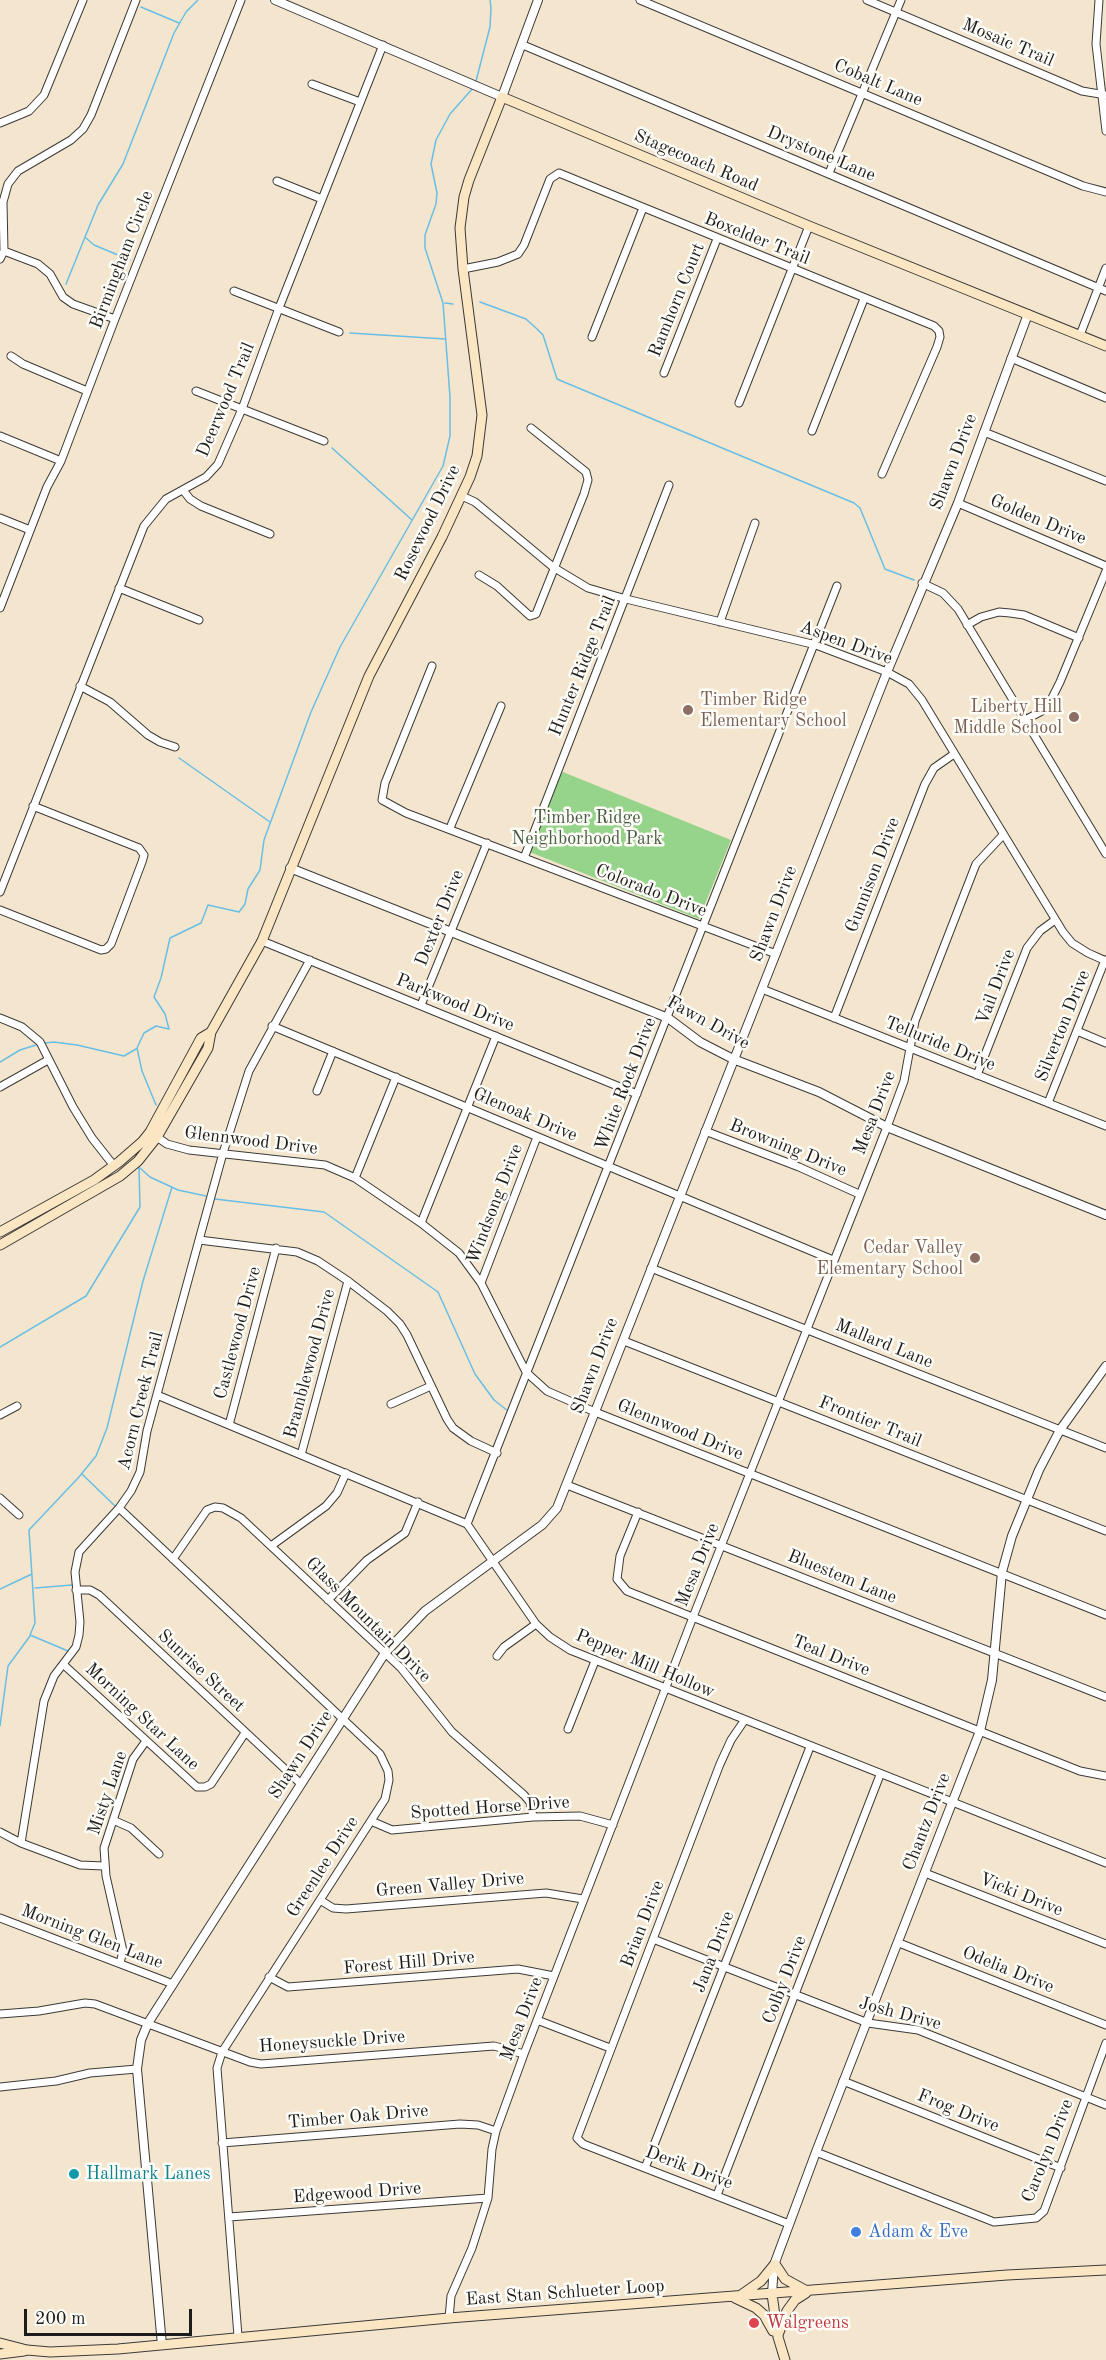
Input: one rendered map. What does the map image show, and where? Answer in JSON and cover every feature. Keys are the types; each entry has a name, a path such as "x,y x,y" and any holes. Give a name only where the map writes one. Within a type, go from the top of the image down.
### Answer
{"main road":[{"name":"Stagecoach Road","path":"502,97 808,226 1106,346"},
{"name":"Rosewood Drive","path":"0,1245 120,1176 138,1161 208,1048 212,1032 262,941 369,676 395,622 423,576 462,496 477,456 482,415 463,269 460,228 464,197 502,97"},
{"name":"Rosewood Drive","path":"0,1232 94,1180 153,1134"},
{"path":"735,2297 750,2291 774,2265 785,2279 808,2291 795,2300 787,2311 778,2337"},
{"name":"East Stan Schlueter Loop","path":"0,2343 56,2356 238,2336 449,2318 1007,2275 1106,2270"},
{"path":"772,2294 778,2337 785,2360"},
{"path":"735,2297 764,2314 778,2337"},
{"name":"East Stan Schlueter Loop","path":"1,2356 27,2350"}],"street":[{"path":"0,123 29,111 44,94 83,0"},
{"path":"0,259 4,251 3,202 8,184 18,171 71,140 83,129 92,115 136,0"},
{"name":"Birmingham Circle","path":"1,604 47,487 61,461 241,0"},
{"name":"Stagecoach Road","path":"275,0 502,97"},
{"name":"Rosewood Drive","path":"502,97 538,0"},
{"name":"Cobalt Lane","path":"640,0 1083,186 1106,192"},
{"name":"Mosaic Trail","path":"867,0 1082,91 1104,95"},
{"path":"829,173 901,0"},
{"path":"1106,2 1098,0 1096,44 1104,95 1106,131"},
{"name":"Deerwood Trail","path":"0,892 148,518 166,499 206,477 218,464 242,409 279,308 383,45"},
{"name":"Drystone Lane","path":"523,45 1106,291"},
{"path":"312,84 360,102"},
{"name":"Boxelder Trail","path":"463,269 498,262 518,254 524,245 550,179 559,173 934,326 939,331 940,337 882,474"},
{"path":"277,181 322,199"},
{"path":"592,337 643,208"},
{"path":"739,403 808,226"},
{"name":"Ramhorn Court","path":"664,373 717,239"},
{"path":"4,251 38,264 50,274 63,297 73,304 115,319"},
{"path":"1080,335 1106,268"},
{"path":"234,291 339,332"},
{"path":"812,431 864,299"},
{"name":"Shawn Drive","path":"162,2345 137,2069 141,2040 148,2023 385,1653 425,1611 542,1526 557,1508 886,672 958,503 1028,314"},
{"path":"11,356 23,364 87,391"},
{"path":"1011,358 1106,398"},
{"path":"196,391 324,441"},
{"path":"479,575 497,586 530,616 536,614 588,480 586,472 531,428"},
{"path":"984,432 1106,482"},
{"path":"0,436 61,461"},
{"name":"Hunter Ridge Trail","path":"524,858 669,484"},
{"path":"183,490 190,499 201,506 270,534"},
{"name":"Aspen Drive","path":"462,496 475,502 554,567 588,588 816,645 901,679 915,691 1055,920 1072,942 1105,961"},
{"name":"Golden Drive","path":"958,503 1106,566"},
{"path":"0,518 30,530"},
{"path":"720,622 755,524"},
{"path":"1025,720 1042,711 1050,702 1106,571"},
{"path":"922,583 936,589 951,600 1106,854"},
{"name":"White Rock Drive","path":"467,1524 816,645 837,586"},
{"path":"119,588 199,620"},
{"path":"967,625 981,617 999,612 1010,613 1023,615 1078,638"},
{"name":"Colorado Drive","path":"432,666 385,783 382,800 406,813 776,954"},
{"path":"80,686 110,702 148,735 175,747"},
{"path":"450,828 501,706"},
{"name":"Gunnison Drive","path":"834,1018 925,784 934,768 954,754"},
{"path":"0,910 106,950 111,944 142,862 144,855 139,848 33,806"},
{"name":"Mesa Drive","path":"449,2318 451,2296 488,2198 492,2149 496,2131 524,2054 693,1617 887,1127 904,1081 915,1021 976,864 1002,836"},
{"name":"Dexter Drive","path":"422,1005 487,843"},
{"name":"Fawn Drive","path":"290,868 668,1018 700,1042 733,1059 819,1092 887,1127 1106,1215"},
{"name":"Vail Drive","path":"977,1075 1027,948 1040,931 1055,920"},
{"name":"Parkwood Drive","path":"262,941 637,1094"},
{"name":"Acorn Creek Trail","path":"21,1844 44,1701 54,1676 76,1647 79,1635 80,1622 75,1572 79,1552 131,1491 140,1472 147,1431 223,1153 249,1071 310,960"},
{"name":"Silverton Drive","path":"1048,1103 1105,961"},
{"name":"Telluride Drive","path":"762,989 1106,1126"},
{"path":"0,1018 22,1027 40,1042 93,1138 114,1166"},
{"name":"Glenoak Drive","path":"272,1026 833,1260"},
{"path":"1077,1031 1106,1043"},
{"path":"421,1223 496,1036"},
{"path":"317,1091 333,1051"},
{"path":"0,1087 48,1060"},
{"path":"355,1178 396,1077"},
{"name":"Browning Drive","path":"705,1131 799,1167 859,1194"},
{"name":"Glennwood Drive","path":"153,1134 177,1148 325,1165 355,1178 421,1223 459,1253 481,1283 526,1372 547,1391 1106,1615"},
{"name":"Windsong Drive","path":"481,1283 537,1137"},
{"path":"199,1240 276,1248 310,1257 348,1281 400,1324 453,1428 471,1441 497,1453"},
{"name":"Castlewood Drive","path":"229,1425 276,1248"},
{"name":"Mallard Lane","path":"651,1268 1106,1448"},
{"name":"Bramblewood Drive","path":"301,1455 348,1281"},
{"name":"Frontier Trail","path":"624,1341 1106,1531"},
{"name":"Chantz Drive","path":"772,2294 774,2265 789,2224 980,1731 992,1680 1002,1572 1025,1500 1060,1430 1106,1366"},
{"path":"391,1404 431,1386"},
{"path":"157,1395 467,1524"},
{"path":"0,1415 16,1406"},
{"path":"271,1546 326,1506 337,1493 345,1473"},
{"name":"Bluestem Lane","path":"567,1485 1106,1698"},
{"path":"0,1498 19,1515"},
{"path":"328,1600 367,1560 405,1533 418,1502"},
{"name":"Greenlee Drive","path":"118,1508 380,1754 388,1771 388,1789 385,1799 268,1977 222,2052 217,2068 238,2336"},
{"name":"Glass Mountain Drive","path":"173,1559 207,1509 223,1508 241,1518 385,1653 413,1682 452,1732 524,1795 530,1802 533,1818"},
{"name":"Teal Drive","path":"638,1512 620,1556 617,1579 627,1591 1080,1771 1106,1776"},
{"name":"Pepper Mill Hollow","path":"467,1524 536,1624 560,1644 595,1661 1106,1863"},
{"name":"Sunrise Street","path":"76,1590 90,1590 99,1595 301,1784"},
{"path":"497,1656 504,1647 536,1624"},
{"path":"568,1729 595,1661"},
{"name":"Morning Star Lane","path":"64,1665 198,1787 211,1784 245,1732"},
{"name":"Brian Drive","path":"578,2140 610,2048 720,1764 731,1740 744,1720"},
{"name":"Misty Lane","path":"120,1963 123,1951 104,1866 104,1848 136,1751 146,1741"},
{"name":"Jana Drive","path":"645,2168 810,1747"},
{"name":"Colby Drive","path":"717,2195 880,1775"},
{"name":"Spotted Horse Drive","path":"371,1821 392,1830 580,1816 613,1825"},
{"path":"113,1820 131,1828 159,1854"},
{"path":"0,1832 21,1844 80,1865 104,1866"},
{"name":"Vicki Drive","path":"925,1873 1106,1944"},
{"name":"Green Valley Drive","path":"320,1900 333,1908 346,1909 546,1893 583,1899"},
{"name":"Morning Glen Lane","path":"0,1917 173,1984"},
{"name":"Josh Drive","path":"653,1939 868,2023 918,2030 1106,2105"},
{"name":"Odelia Drive","path":"899,1943 1106,2025"},
{"name":"Forest Hill Drive","path":"268,1977 288,1987 518,1969 554,1976"},
{"name":"Honeysuckle Drive","path":"0,2014 39,2011 85,2003 102,2006 222,2052 261,2064 494,2046 524,2054"},
{"path":"537,2020 610,2048"},
{"name":"Carolyn Drive","path":"816,2152 994,2222 1036,2218 1044,2211 1106,2043"},
{"path":"0,2087 48,2082 74,2075 137,2069"},
{"name":"Frog Drive","path":"843,2081 1061,2168"},
{"name":"Timber Oak Drive","path":"222,2143 460,2124 478,2125 496,2131"},
{"name":"Derik Drive","path":"578,2140 789,2224"},
{"name":"Edgewood Drive","path":"229,2217 488,2198"}],"green space":[{"name":"Timber Ridge Neighborhood Park","path":"558,770 731,840 699,919 527,851"}],"waterway":[{"path":"66,284 98,205 123,164 174,33 186,12 198,0"},
{"path":"476,81 490,27 490,0"},
{"path":"141,7 179,23"},
{"path":"156,1105 142,1071 137,1048 144,1033 156,1026 169,1029 165,1014 154,997 170,938 201,923 208,905 239,912 245,904 248,889 260,870 264,840 311,712 340,647 443,466 450,436 450,397 443,303 425,248 425,235 436,204 437,193 431,164 436,140 450,114 473,88"},
{"path":"86,238 94,245 130,260"},
{"path":"480,302 526,319 537,329 543,335 557,379 854,503 860,508 885,569 914,580"},
{"path":"445,303 453,304"},
{"path":"350,333 445,339"},
{"path":"332,448 412,520"},
{"path":"179,758 270,822"},
{"path":"45,1043 77,1045 124,1056 136,1049"},
{"path":"0,1062 20,1050 36,1045"},
{"path":"0,1347 86,1296 140,1207 139,1167"},
{"path":"140,1168 150,1177 178,1190 206,1196"},
{"path":"68,1651 30,1635 35,1623 29,1530 96,1456 107,1428 143,1281 172,1187"},
{"path":"215,1199 324,1212 438,1292 475,1374 494,1400 508,1411"},
{"path":"82,1474 115,1506"},
{"path":"0,1589 32,1574"},
{"path":"35,1588 72,1585"},
{"path":"0,1726 8,1666 30,1636"}],"place":[{"name":"Timber Ridge Elementary School","path":"688,710"},
{"name":"Liberty Hill Middle School","path":"1074,717"},
{"name":"Cedar Valley Elementary School","path":"975,1258"},
{"name":"Hallmark Lanes","path":"74,2174"},
{"name":"Adam & Eve","path":"856,2232"},
{"name":"Walgreens","path":"754,2323"}]}
